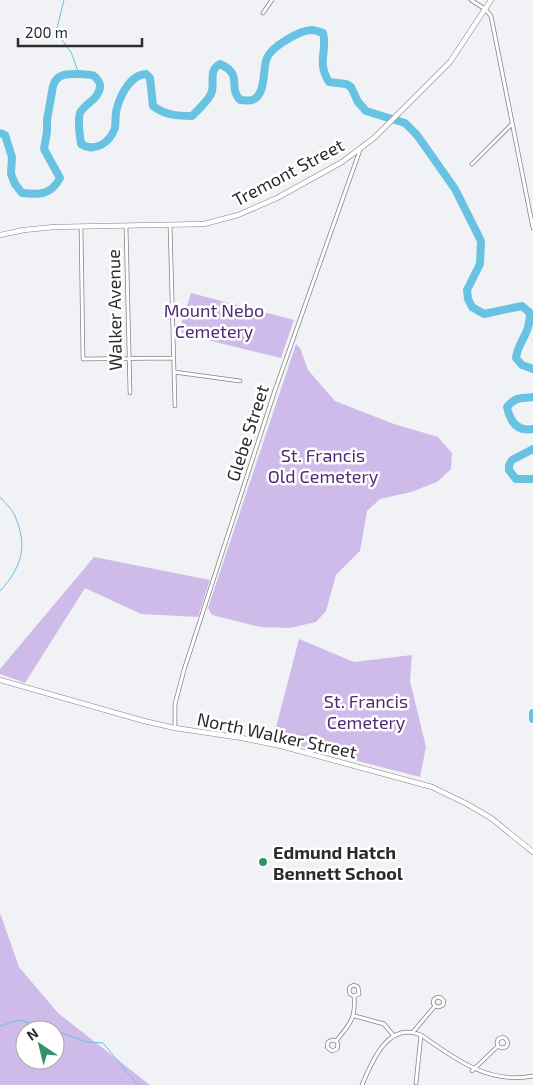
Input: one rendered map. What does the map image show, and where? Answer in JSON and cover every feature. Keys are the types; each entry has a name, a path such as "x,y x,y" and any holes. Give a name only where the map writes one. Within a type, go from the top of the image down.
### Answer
{"main road":[{"name":"Tremont Street","path":"0,235 34,229 81,226 209,223 238,215 277,198 342,162 360,150 385,128 450,62 491,0"},
{"name":"North Walker Street","path":"0,680 137,719 175,728 276,745 432,788 467,804 491,818 533,852"}],"street":[{"path":"263,14 272,0"},
{"path":"471,0 485,9 491,16 533,228"},
{"path":"472,164 512,124"},
{"name":"Glebe Street","path":"175,728 175,704 184,670 274,393 360,150"},
{"path":"170,225 174,406"},
{"path":"81,226 83,359 173,358"},
{"name":"Walker Avenue","path":"126,226 130,393"},
{"path":"174,372 240,381"},
{"path":"336,1041 355,1016 354,996"},
{"path":"414,1032 435,1006"},
{"path":"355,1016 384,1024 393,1035"},
{"path":"362,1085 383,1045 393,1035 404,1032 414,1032 421,1035 472,1071 491,1079"},
{"path":"416,1084 421,1035"},
{"path":"472,1071 498,1046"},
{"path":"496,1081 513,1082 533,1076"}],"green space":[{"name":"Mount Nebo Cemetery","path":"191,293 294,320 281,358 183,334 180,328"},
{"name":"St. Francis Old Cemetery","path":"296,344 300,348 308,370 335,401 394,424 438,437 452,453 451,469 437,482 411,492 380,499 367,511 360,551 336,575 326,611 316,622 290,628 260,627 212,615 208,608"},
{"path":"94,557 210,580 198,617 141,614 85,588 25,683 0,674 0,669"},
{"name":"St. Francis Cemetery","path":"299,639 354,662 412,655 410,681 426,747 420,777 273,739"},
{"path":"0,913 19,967 58,1013 150,1085 0,1085"}],"waterway":[{"path":"64,0 56,32 71,52 79,74"},
{"path":"0,133 5,135 12,157 11,174 15,184 22,193 44,193 53,188 60,178 44,149 53,86 55,81 61,76 73,74 91,75 99,83 100,90 98,94 82,110 79,121 81,144 97,147 106,142 113,133 116,112 122,94 130,83 140,75 146,74 150,78 153,106 171,114 192,116 211,94 214,70 220,64 231,72 236,95 240,100 252,100 260,93 267,58 274,49 300,33 313,30 323,33 323,68 329,82 346,84 351,87 358,102 366,111 405,123 417,135 455,189 481,241 480,264 467,290 468,299 472,307 484,314 522,306 530,313 528,327 516,358 522,365 533,369"},
{"path":"533,397 516,400 507,407 510,417 515,424 523,429 533,429"},
{"path":"533,449 512,460 509,465 509,470 516,479 533,479"},
{"path":"0,497 15,516 22,547 18,565 0,591"},
{"path":"533,713 533,719"},
{"path":"0,1026 15,1021"},
{"path":"65,1034 87,1042 103,1043 137,1084"}],"place":[{"name":"Edmund Hatch Bennett School","path":"263,862"}]}
